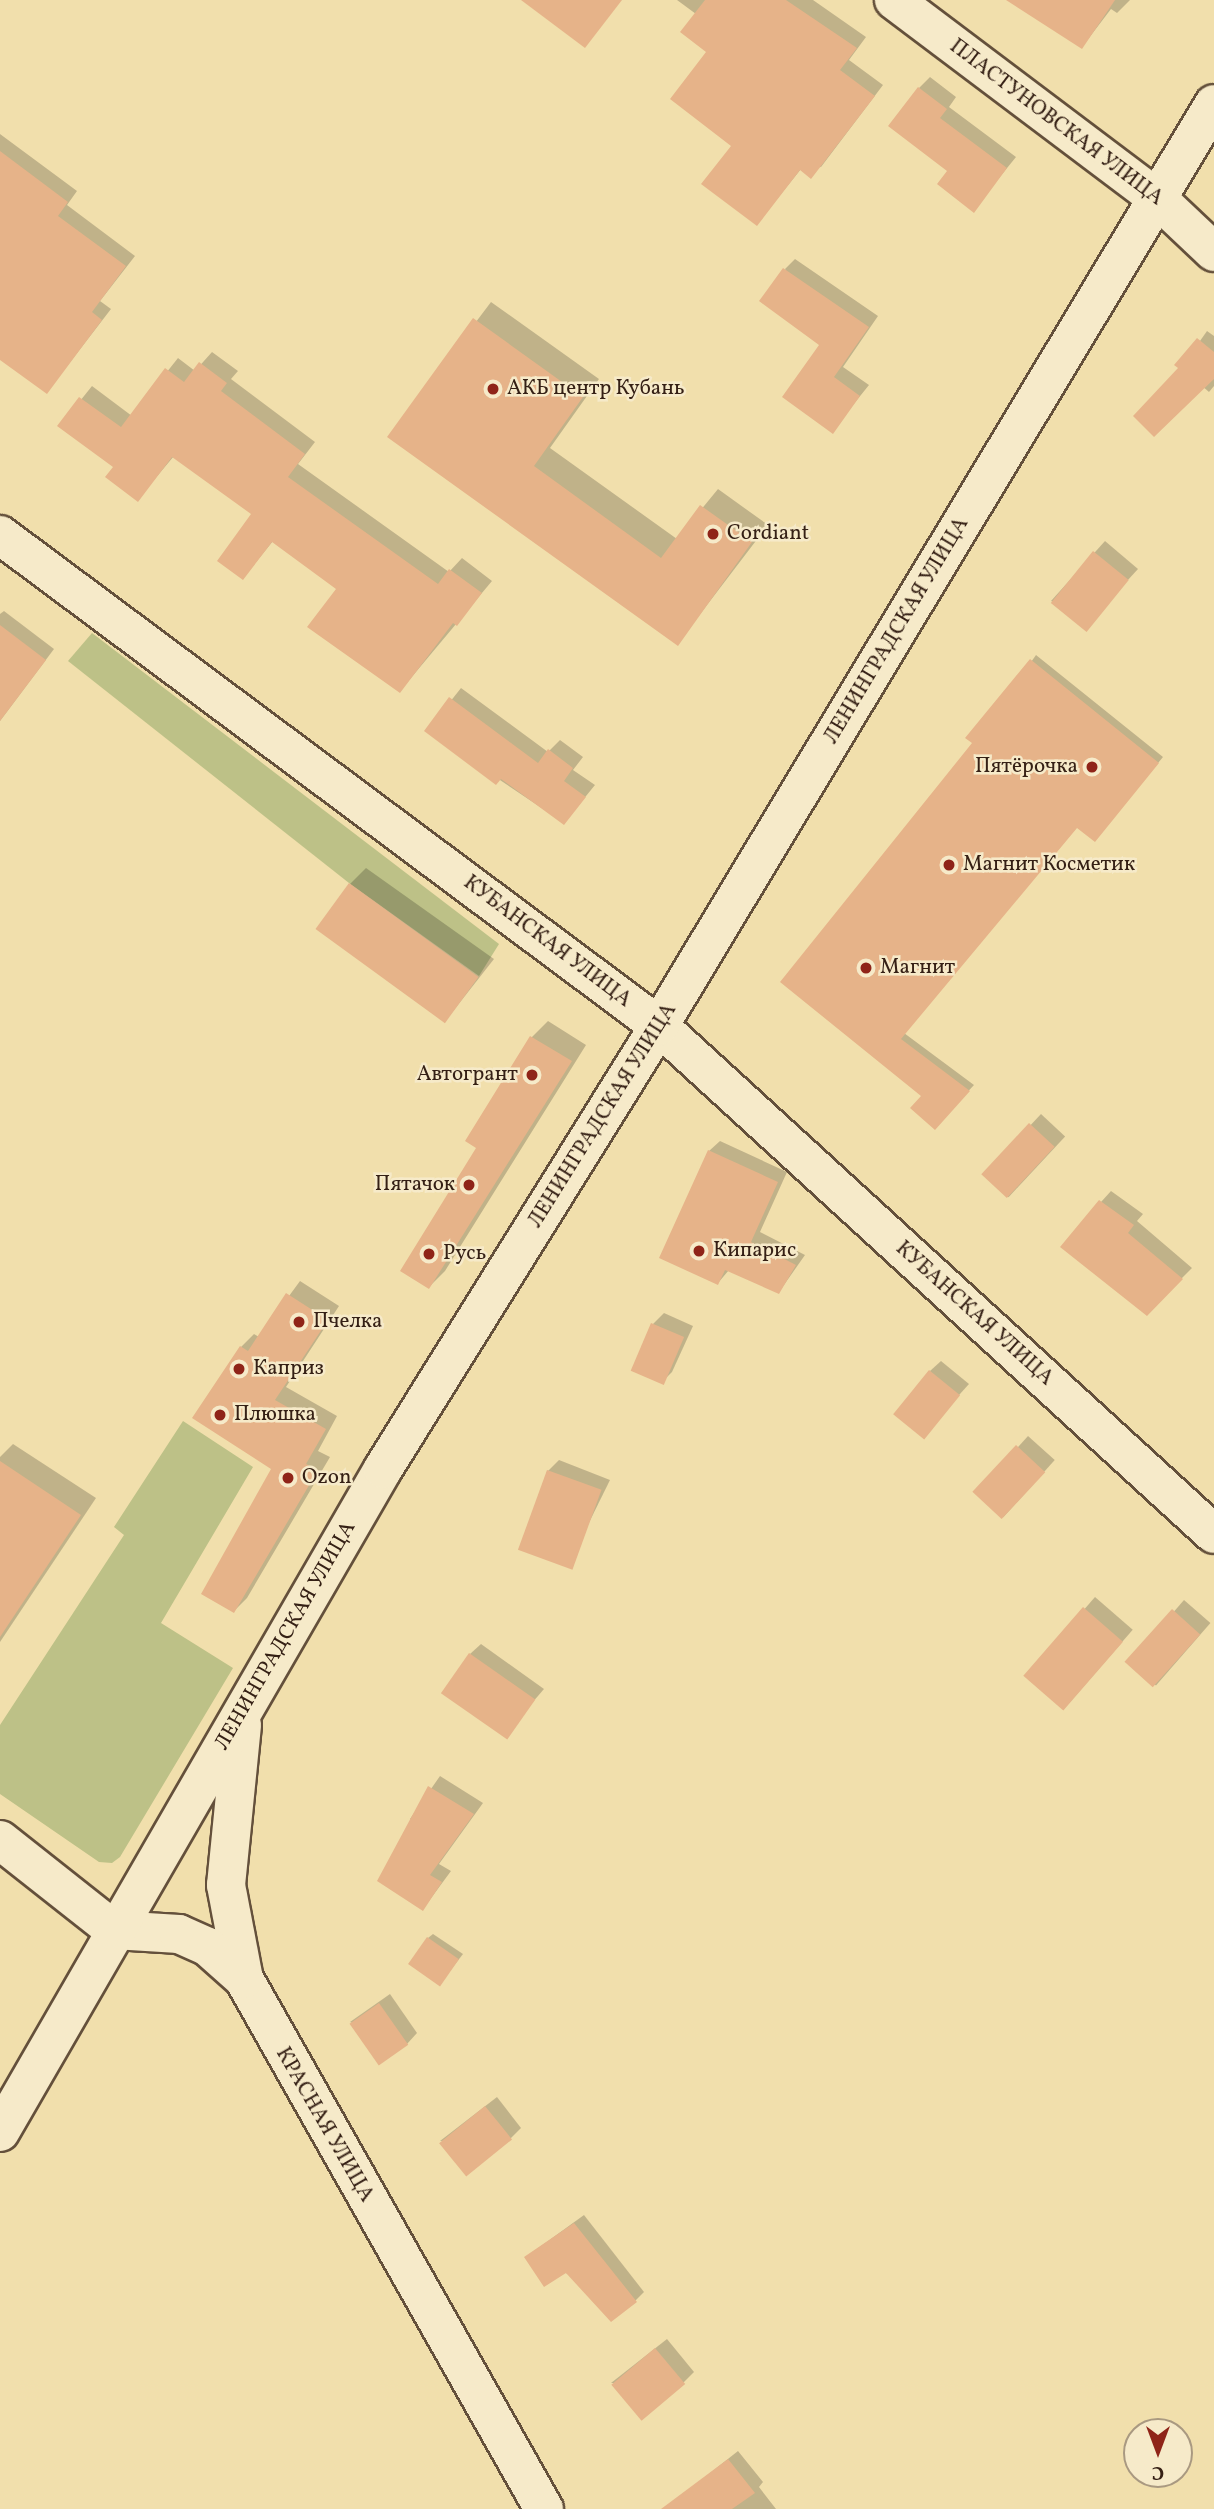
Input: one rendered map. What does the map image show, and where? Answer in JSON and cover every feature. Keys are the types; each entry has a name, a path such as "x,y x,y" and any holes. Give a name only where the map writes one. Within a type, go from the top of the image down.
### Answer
{"street":[{"name":"ПЛАСТУНОВСКАЯ УЛИЦА","path":"894,0 1158,199 1214,252"},
{"name":"ЛЕНИНГРАДСКАЯ УЛИЦА","path":"0,2132 114,1930 383,1469 659,1026 1214,104"},
{"name":"КУБАНСКАЯ УЛИЦА","path":"0,535 659,1026 1214,1534"},
{"name":"КРАСНАЯ УЛИЦА","path":"245,1706 226,1885 244,1979 544,2509"},
{"path":"0,1840 114,1930 179,1934 208,1947 244,1979"}],"green space":[{"path":"92,633 499,944 479,976 349,883 68,661"},
{"path":"183,1421 253,1467 161,1623 233,1668 120,1857 112,1863 99,1862 0,1794 0,1725 124,1535 114,1527"}],"building":[{"path":"521,0 622,0 585,48"},
{"path":"705,0 786,0 857,48 840,70 875,96 811,179 800,170 757,226 701,184 731,146 670,99 706,52 680,32"},
{"path":"1006,0 1115,0 1082,49"},
{"path":"918,87 947,109 940,118 1007,168 974,213 937,184 947,171 888,126"},
{"path":"0,151 68,202 58,216 126,266 92,312 102,320 47,394 0,360"},
{"path":"783,268 869,327 834,377 860,396 833,434 782,397 819,345 759,301"},
{"path":"473,318 583,397 534,466 661,558 700,505 752,542 678,646 387,437"},
{"path":"1197,338 1214,352 1214,379 1154,437 1133,416 1178,368 1174,365"},
{"path":"199,362 227,383 221,391 305,454 288,477 438,584 449,569 482,593 457,626 453,623 400,693 307,627 336,589 272,542 243,580 217,561 251,514 172,457 138,502 105,477 113,467 57,426 79,397 121,427 165,368 184,382"},
{"path":"1093,551 1129,580 1087,632 1051,603"},
{"path":"0,625 46,660 0,721"},
{"path":"1030,659 1159,763 1095,842 1077,828 901,1039 970,1091 935,1130 910,1108 921,1096 780,982 972,743 965,738"},
{"path":"449,697 538,763 548,749 573,768 564,781 586,797 564,825 501,779 496,785 424,731"},
{"path":"349,883 478,977 445,1023 315,929"},
{"path":"530,1036 572,1061 429,1289 400,1271 476,1148 465,1141"},
{"path":"1029,1123 1055,1147 1007,1198 981,1174"},
{"path":"708,1150 778,1182 751,1242 796,1265 779,1294 725,1270 718,1285 659,1258"},
{"path":"1099,1200 1134,1225 1128,1233 1183,1279 1147,1316 1060,1247"},
{"path":"286,1293 328,1320 275,1400 326,1429 306,1464 318,1470 234,1613 201,1594 271,1469 192,1418 240,1346 248,1351"},
{"path":"651,1323 684,1337 664,1385 631,1371"},
{"path":"929,1370 960,1395 924,1439 893,1414"},
{"path":"1016,1445 1045,1472 1002,1519 972,1492"},
{"path":"0,1461 81,1515 0,1637"},
{"path":"547,1470 602,1490 572,1570 518,1550"},
{"path":"1083,1607 1123,1642 1063,1710 1023,1676"},
{"path":"1172,1609 1200,1634 1153,1687 1124,1662"},
{"path":"469,1653 535,1699 507,1740 441,1693"},
{"path":"428,1786 474,1814 430,1875 442,1882 423,1911 377,1881"},
{"path":"427,1937 459,1959 440,1986 408,1964"},
{"path":"379,2003 408,2045 379,2065 350,2024"},
{"path":"485,2106 512,2139 466,2177 439,2143"},
{"path":"574,2223 637,2302 611,2322 566,2273 544,2287 524,2257"},
{"path":"655,2348 685,2384 642,2421 611,2385"},
{"path":"728,2459 755,2493 732,2509 661,2509"}],"place":[{"name":"АКБ центр Кубань","path":"493,389"},
{"name":"Cordiant","path":"713,534"},
{"name":"Пятёрочка","path":"1092,767"},
{"name":"Магнит Косметик","path":"949,865"},
{"name":"Магнит","path":"866,968"},
{"name":"Автогрант","path":"532,1075"},
{"name":"Пятачок","path":"469,1185"},
{"name":"Кипарис","path":"699,1251"},
{"name":"Русь","path":"429,1254"},
{"name":"Пчелка","path":"299,1322"},
{"name":"Каприз","path":"239,1369"},
{"name":"Плюшка","path":"220,1415"},
{"name":"Ozon","path":"288,1478"}]}
